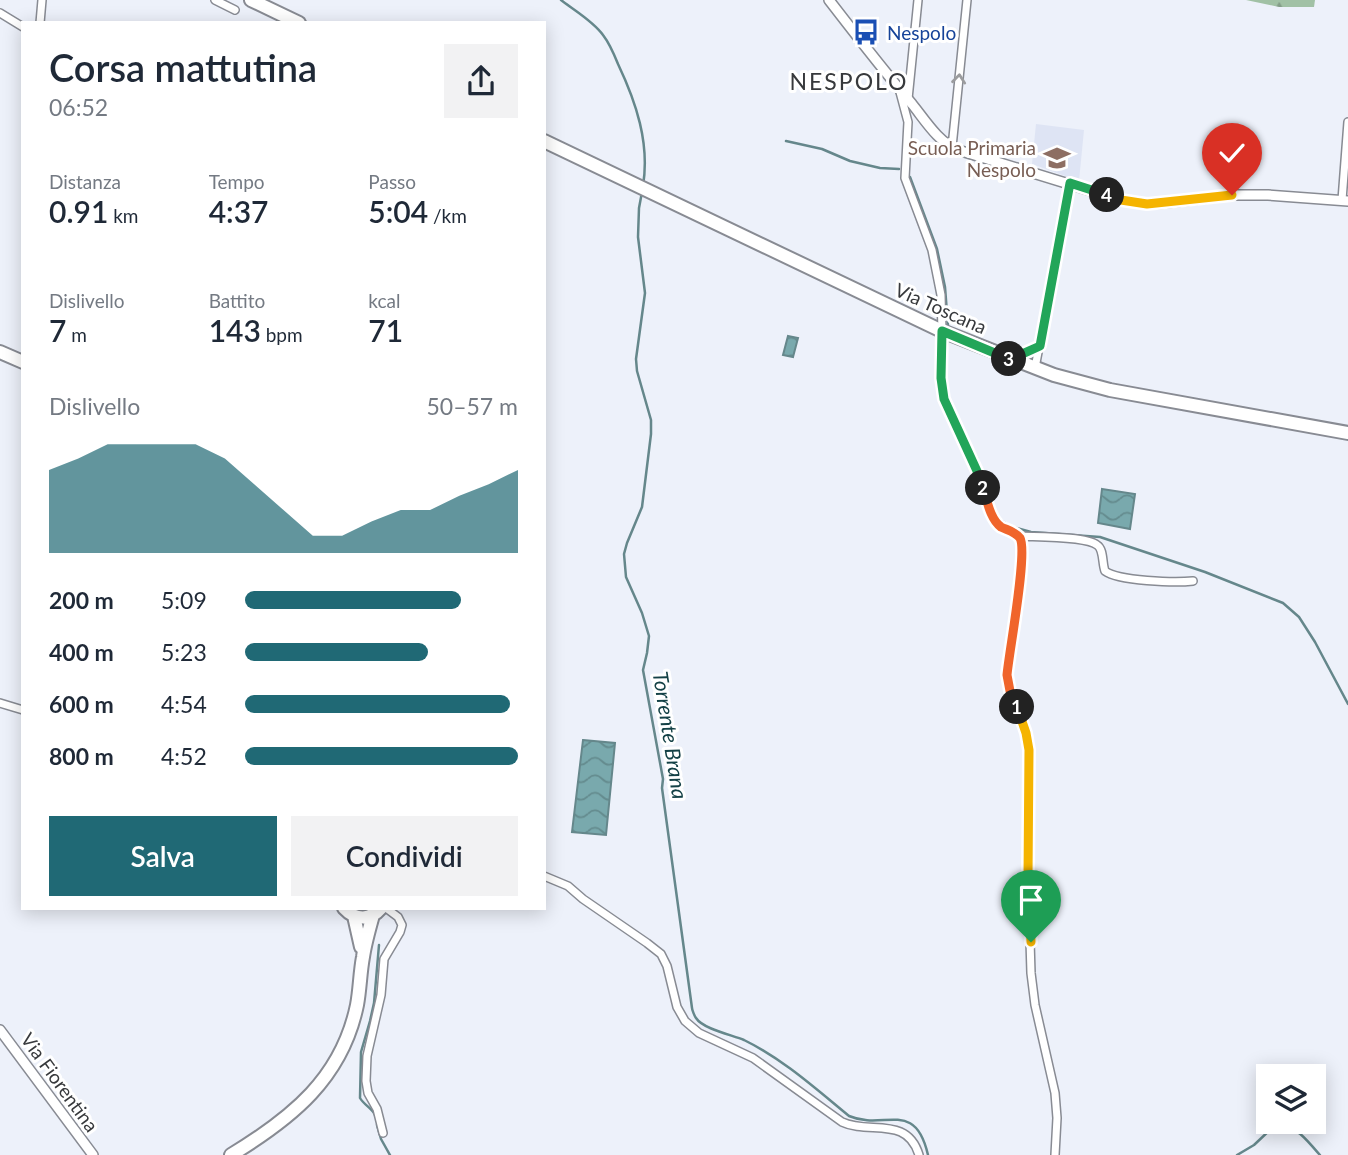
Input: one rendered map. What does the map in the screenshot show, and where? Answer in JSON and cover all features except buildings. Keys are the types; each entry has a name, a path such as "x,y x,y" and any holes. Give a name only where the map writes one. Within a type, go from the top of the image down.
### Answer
{"main road":[{"path":"251,0 295,21"},
{"name":"Via Toscana","path":"546,142 942,331 1065,379 1110,390 1348,433"},
{"path":"0,352 21,361"},
{"path":"349,912 363,918 377,912"},
{"path":"349,912 360,939 363,958"},
{"path":"231,1155 296,1109 331,1069 343,1049 353,1020 360,990 363,958 377,912"}],"street":[{"path":"40,21 42,0"},
{"path":"215,0 235,9"},
{"path":"829,0 898,88 940,138 952,147 1121,200 1147,204 1227,195 1345,200 1348,122"},
{"path":"908,99 918,0"},
{"path":"952,147 967,0"},
{"path":"0,13 21,26"},
{"path":"898,88 908,122 905,178 936,265 942,304 941,378 944,399 977,471 994,519 1018,536 1077,539 1096,544 1100,548 1105,571 1114,576 1174,582 1193,581"},
{"path":"1035,368 1070,183"},
{"path":"1011,359 1040,346"},
{"path":"1018,536 1022,549 1021,566 1007,680 1024,725 1029,750 1028,876 1031,973 1035,1005 1055,1093 1055,1155"},
{"path":"0,703 21,709"},
{"path":"546,877 568,886 661,954 667,966 677,1007 685,1021 699,1033 753,1058 842,1122 853,1126 892,1129 902,1133 913,1142 919,1155"},
{"path":"383,1133 366,1081 367,1056 381,995 384,959 401,928 400,919 389,910"},
{"name":"Via Fiorentina","path":"0,1030 93,1155"}],"shaded area":[{"name":"Scuola Primaria Nespolo","path":"1036,124 1084,130 1079,181 1032,164"}],"green space":[{"path":"1246,0 1315,0 1314,7 1279,7"}],"water":[{"path":"788,336 798,338 793,357 783,355"},
{"path":"1102,489 1135,494 1130,529 1098,523"},
{"path":"583,740 615,743 606,835 572,832"}],"waterway":[{"name":"Torrente Brana","path":"561,0 594,25 613,53 640,123 645,154 643,186"},
{"path":"786,141 822,149 850,161 899,169"},
{"path":"910,177 937,249 945,287 948,326"},
{"name":"Torrente Brana","path":"642,192 638,237 645,293 636,359 651,420 651,434 642,507 624,554 626,577 649,636 643,670 663,779 662,788 692,1010 696,1018 705,1025 744,1040 772,1056 849,1116 862,1120 907,1122 915,1127 928,1155"},
{"path":"947,342 945,385 949,402 977,458 990,498"},
{"path":"992,504 1003,522"},
{"path":"1009,526 1031,532 1100,537 1205,572 1283,603 1299,617 1348,704"},
{"path":"375,1115 360,1098 361,1052 374,1003 379,945"},
{"path":"377,1125 390,1155"},
{"name":"Torrente Brana","path":"1237,1155 1254,1145 1273,1127 1295,1130 1320,1155"}],"place":[{"name":"Nespolo","path":"866,32"},
{"name":"Scuola Primaria Nespolo","path":"1057,158"}],"district":[{"name":"NESPOLO","path":"849,81"}],"route":[{"path":"1031,942 1028,876 1029,750 1024,725 1010,691 1007,675 1022,549 1018,536 994,519 977,471 944,399 941,385 942,331 1011,359 1040,346 1070,183 1121,200 1147,204 1232,195"}]}
